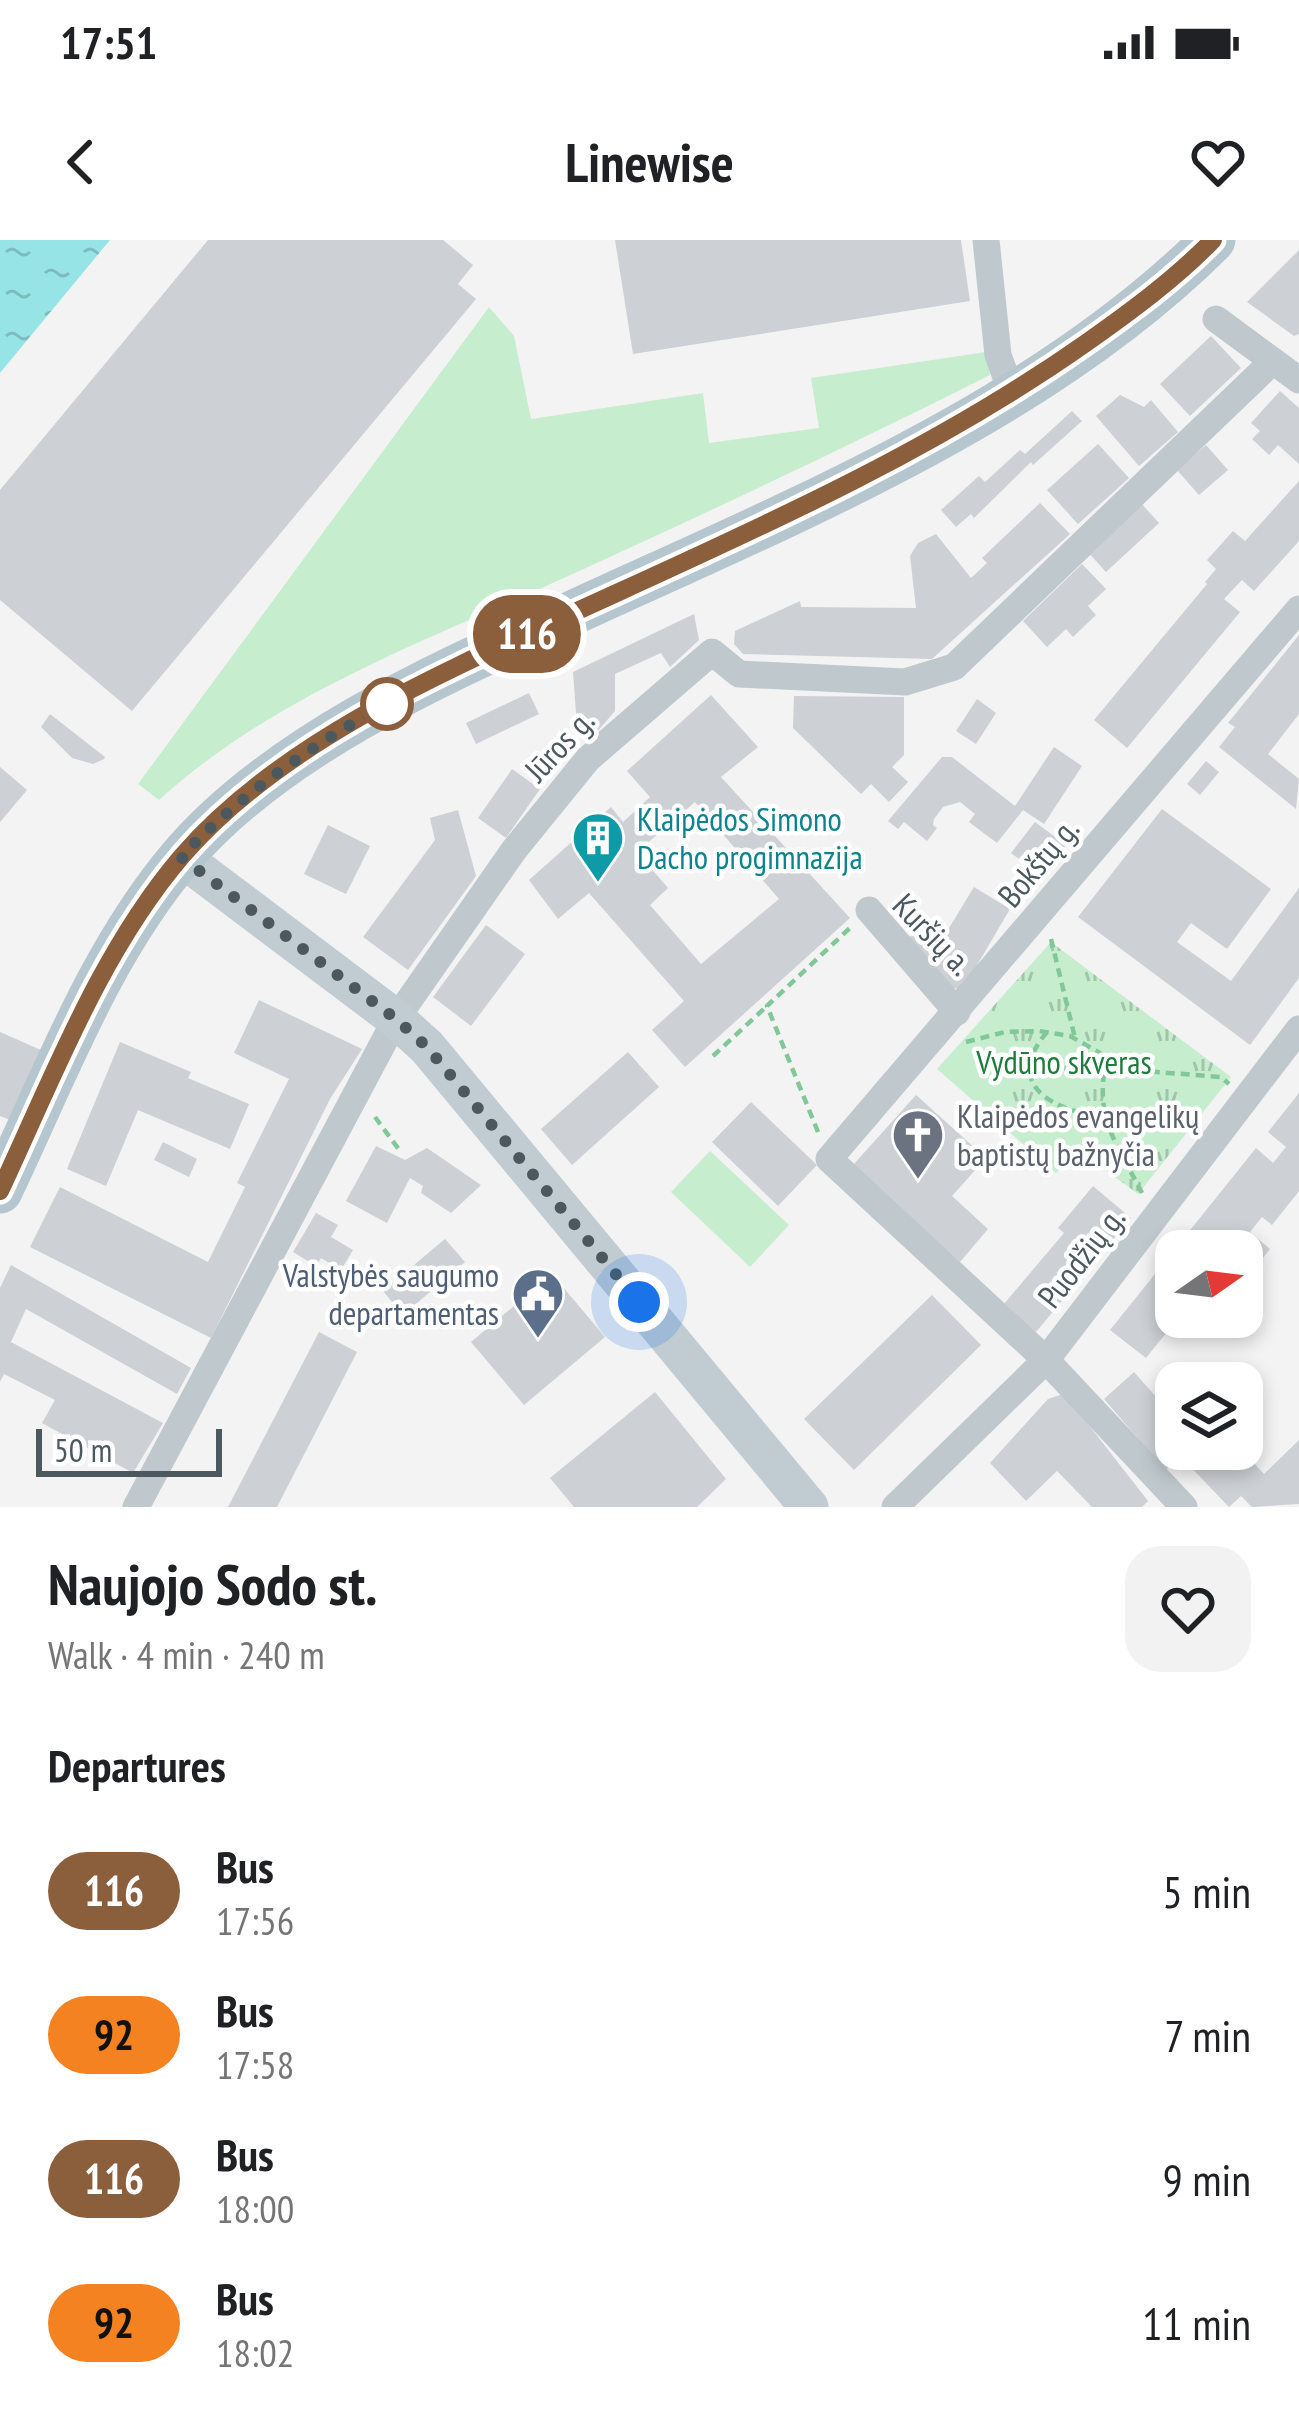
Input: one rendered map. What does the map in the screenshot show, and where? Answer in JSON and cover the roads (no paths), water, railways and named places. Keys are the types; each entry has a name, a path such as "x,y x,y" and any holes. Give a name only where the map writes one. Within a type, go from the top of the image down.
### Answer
{"main road":[{"path":"0,1191 121,943 181,857 222,814 289,763 385,705 486,652 853,482 1012,394 1117,321 1213,240"},
{"path":"181,857 396,1019 454,1077 809,1507"}],"street":[{"path":"986,240 998,355 1012,394"},
{"path":"1216,319 1298,378"},
{"name":"Jūros g.","path":"136,1507 396,1019 514,850 588,759 712,652 739,674 905,682 954,668 1273,362"},
{"name":"Bokštų g.","path":"1046,1360 830,1160 1299,609"},
{"name":"Kuršių a.","path":"869,910 958,1012"},
{"name":"Puodžių g.","path":"915,1500 1046,1360 1299,1029"},
{"path":"1046,1360 1184,1507"}],"water":[{"path":"0,240 110,240 0,373"}],"place":[{"name":"Klaipėdos Simono Dacho progimnazija","path":"598,884"},
{"name":"Klaipėdos evangelikų baptistų bažnyčia","path":"918,1181"},
{"name":"Valstybės saugumo departamentas","path":"538,1340"}],"park label":[{"name":"Vydūno skveras","path":"1064,1062"}]}
